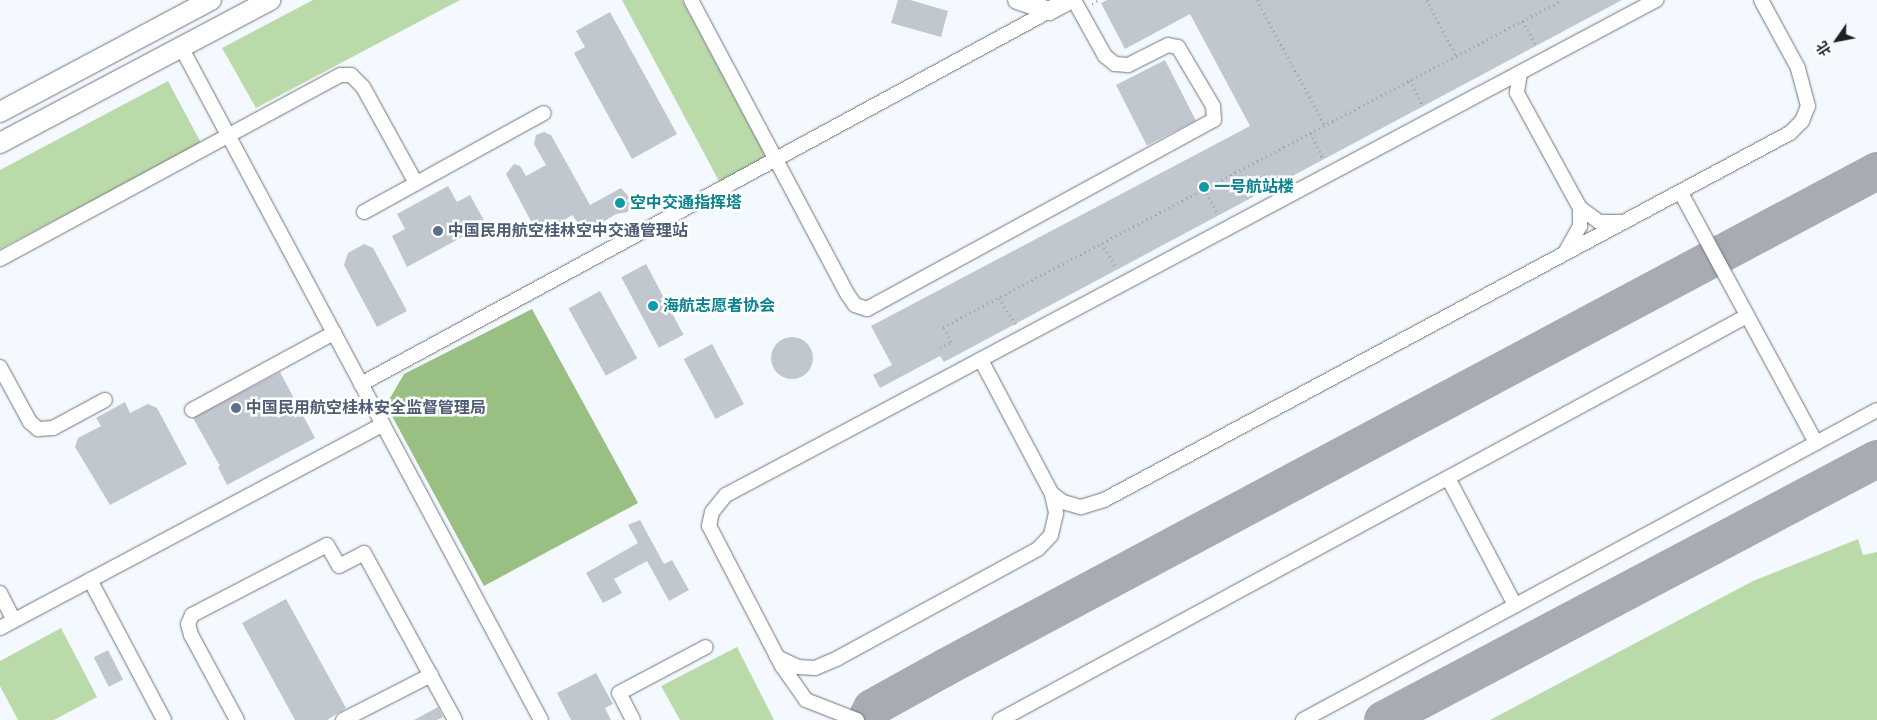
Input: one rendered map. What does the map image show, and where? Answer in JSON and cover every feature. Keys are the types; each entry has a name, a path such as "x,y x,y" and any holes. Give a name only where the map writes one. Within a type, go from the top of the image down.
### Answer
{"highway":[{"path":"0,112 211,0"},
{"path":"0,143 270,0"}],"main road":[{"path":"1017,0 1049,11 1072,0"}],"street":[{"path":"691,0 777,158 848,295 855,305 870,309 1213,122 1215,114 1213,106 1178,47 1168,45 1128,65 1115,64 1105,56 1072,0"},
{"path":"857,720 806,700 777,657 715,542 709,526 712,512 726,495 1656,0"},
{"path":"1052,494 1063,502 1081,507 1104,500 1627,222 1790,133 1802,121 1808,106 1798,68 1761,0"},
{"path":"361,384 1049,11"},
{"path":"182,47 541,720"},
{"path":"1517,94 1520,73"},
{"path":"0,259 230,137 337,77 351,75 364,87 416,183"},
{"path":"1495,87 1505,87 1517,94 1580,208 1599,222 1627,222"},
{"path":"364,212 544,113"},
{"path":"1681,193 1816,443"},
{"path":"1560,257 1577,235 1580,208"},
{"path":"1000,720 1747,316"},
{"path":"192,410 334,333"},
{"path":"777,657 798,667 815,668 1038,549 1051,535 1056,513 1052,494 981,360"},
{"path":"0,367 30,422 38,429 53,428 105,400"},
{"path":"1303,720 1877,410"},
{"path":"0,628 383,424"},
{"path":"1448,478 1515,605"},
{"path":"237,720 191,635 188,624 192,616 327,545 339,566 364,553 455,720"},
{"path":"90,580 164,720"},
{"path":"0,593 14,620"},
{"path":"633,720 619,693 706,647"},
{"path":"343,720 431,675"}],"path":[{"path":"1258,0 1325,125"},
{"path":"1427,0 1456,56"},
{"path":"940,348 951,342 943,327 1562,0"},
{"path":"1523,21 1536,44"},
{"path":"1410,80 1424,105"},
{"path":"1311,133 1323,159"},
{"path":"1204,189 1219,215"},
{"path":"1102,243 1117,269"},
{"path":"1000,298 1016,324"}],"green space":[{"path":"313,0 460,0 256,108 222,48"},
{"path":"622,0 682,0 766,157 720,183"},
{"path":"168,81 201,143 0,249 0,170"},
{"path":"532,309 638,503 484,586 386,405 404,374"},
{"path":"1858,539 1863,555 1877,552 1877,720 1490,720 1753,581"},
{"path":"61,628 97,697 54,720 18,720 0,686 0,661"},
{"path":"737,647 774,720 680,720 661,686"}],"building":[{"path":"898,0 910,0 948,11 941,37 891,23"},
{"name":"一号航站楼","path":"1107,0 1622,0 944,362 940,356 880,388 873,375 892,365 871,326 1250,126 1190,14 1125,49 1101,3"},
{"path":"610,12 677,134 632,159 574,53 585,47 576,31"},
{"path":"1165,60 1196,121 1147,146 1116,85"},
{"path":"544,132 551,135 590,205 621,188 632,200 628,212 616,214 598,225 599,233 590,238 572,215 554,227 548,236 537,233 506,174 514,164 520,166 526,176 546,165 534,144 536,135"},
{"path":"448,186 457,202 470,195 486,224 407,267 392,236 405,229 397,214"},
{"path":"364,244 373,248 407,311 377,327 344,265 348,253"},
{"name":"海航志愿者协会","path":"646,264 684,335 659,348 621,277"},
{"path":"600,291 637,358 606,376 569,308"},
{"path":"796,337 804,340 810,346 813,358 810,370 804,376 788,379 780,376 774,370 771,354 774,346 780,340"},
{"path":"712,344 744,404 716,419 684,359"},
{"path":"280,372 315,438 227,485 218,467 220,466 193,418"},
{"path":"125,402 130,413 148,404 157,408 187,464 110,505 75,447 78,438 101,426 96,418"},
{"path":"640,520 664,564 672,560 689,590 669,601 647,561 614,579 622,593 603,603 586,573 638,543 628,525"},
{"path":"286,599 346,708 327,720 295,720 242,623"},
{"path":"108,650 123,679 109,687 94,657"},
{"path":"596,673 613,704 605,708 611,720 571,720 557,693"},
{"path":"438,707 443,717 437,720 414,720"}],"taxiway":[{"path":"866,720 872,708 946,667 1877,171"},
{"path":"1383,720 1877,459"}],"place":[{"name":"一号航站楼","path":"1204,187"},
{"name":"空中交通指挥塔","path":"620,203"},
{"name":"中国民用航空桂林空中交通管理站","path":"438,231"},
{"name":"海航志愿者协会","path":"653,306"},
{"name":"中国民用航空桂林安全监督管理局","path":"236,408"}]}
